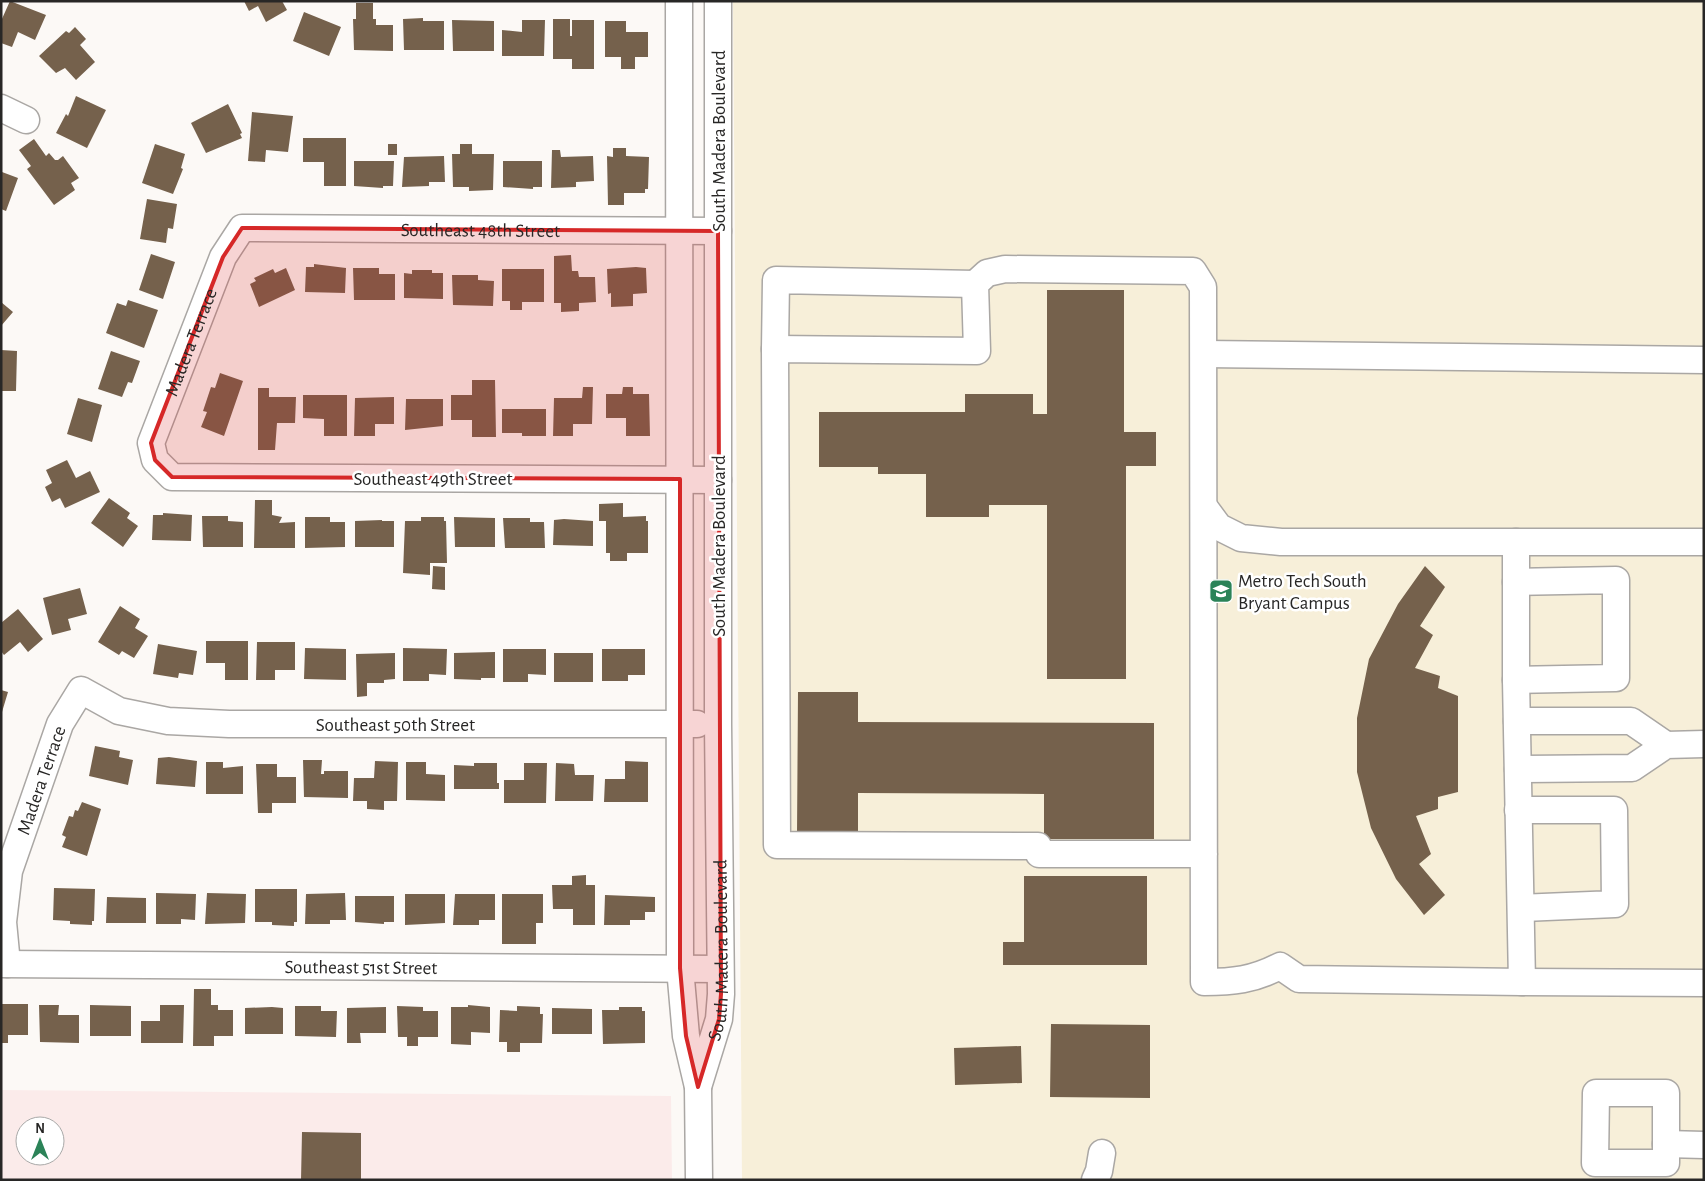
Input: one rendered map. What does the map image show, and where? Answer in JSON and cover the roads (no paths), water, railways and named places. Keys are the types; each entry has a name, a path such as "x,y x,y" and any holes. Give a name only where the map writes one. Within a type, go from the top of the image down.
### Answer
{"street":[{"name":"South Madera Boulevard","path":"679,1 680,968 686,1036 698,1087 699,1180"},
{"name":"South Madera Boulevard","path":"698,1087 719,1019 720,969 718,1"},
{"path":"1,108 26,120"},
{"name":"Southeast 48th Street","path":"242,228 718,231"},
{"name":"Madera Terrace","path":"155,460 151,443 161,413 223,257 242,228"},
{"path":"1204,854 1039,854 1038,846 777,845 776,280 975,284 987,273 1005,269 1193,271 1204,288 1205,508 1204,982 1236,982 1264,974 1280,966 1298,979 1704,983"},
{"path":"775,349 977,351 975,284"},
{"path":"1204,354 1704,360"},
{"name":"Southeast 49th Street","path":"155,460 172,476 718,480"},
{"path":"1205,508 1219,527 1241,538 1280,542 1704,542"},
{"path":"1516,542 1516,680 1522,982"},
{"path":"1516,582 1616,580 1616,678 1516,680"},
{"name":"Madera Terrace","path":"4,964 3,922 9,871 60,724 81,690"},
{"name":"Southeast 50th Street","path":"81,690 119,711 168,721 229,724 718,724"},
{"path":"1517,720 1631,721 1666,745"},
{"path":"1518,769 1632,768 1666,745 1704,744"},
{"path":"1518,810 1614,810 1615,904 1521,908"},
{"name":"Southeast 51st Street","path":"4,964 720,969"},
{"path":"1666,1144 1704,1145"},
{"path":"1095,1180 1099,1171 1102,1153"}],"place":[{"name":"Metro Tech South Bryant Campus","path":"1221,591"}]}
